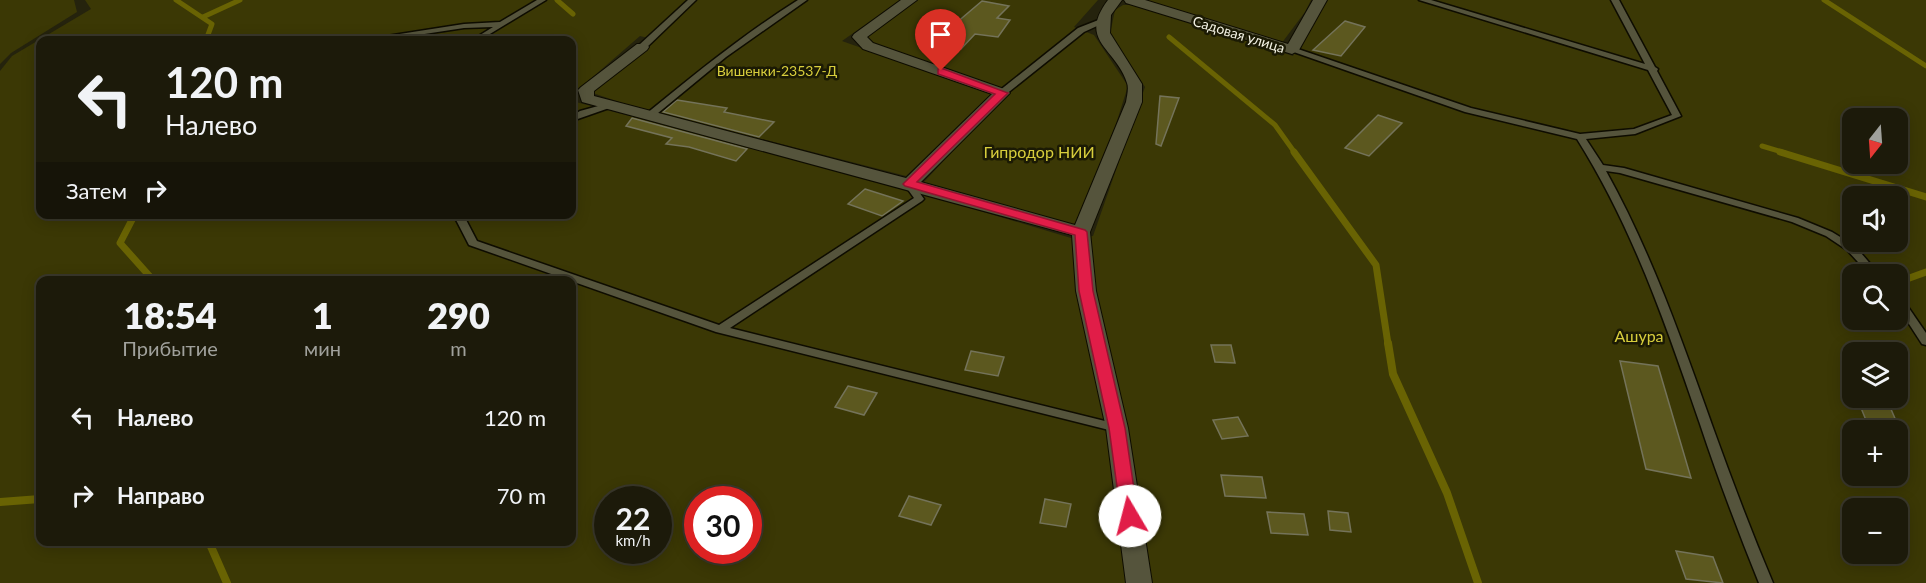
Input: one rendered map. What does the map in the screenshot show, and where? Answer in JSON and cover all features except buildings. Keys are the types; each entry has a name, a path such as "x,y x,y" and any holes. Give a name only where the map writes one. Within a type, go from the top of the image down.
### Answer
{"street":[{"path":"909,184 1002,93 868,46 859,37 910,0"},
{"path":"1115,0 1104,15 1103,33 1135,84 1134,102 1081,232 1086,291 1117,428 1139,583"},
{"name":"Садовая улица","path":"1131,0 1292,50 1320,0"},
{"path":"642,47 586,90 587,99 1081,232"}],"lane":[{"path":"482,36 542,0"},
{"path":"642,47 692,0"},
{"path":"649,116 716,62 776,17 803,0"},
{"path":"1423,0 1654,69"},
{"path":"1292,50 1468,110 1580,137 1635,131 1677,116 1654,69 1615,0"},
{"path":"1002,93 1081,30 1104,21"},
{"path":"400,36 464,26 502,24"},
{"path":"576,117 609,105"},
{"path":"1580,137 1602,168 1653,273 1730,494 1766,583"},
{"path":"1602,168 1621,170 1795,220 1829,234 1851,248 1865,264"},
{"path":"720,329 919,200 909,184"},
{"path":"461,219 473,243 568,276"},
{"path":"576,279 720,329 1117,428"},
{"path":"1908,315 1926,341"}],"green space":[{"path":"0,0 74,0 77,12 36,36 11,53 0,64"},
{"name":"Ашура","path":"85,0 900,0 842,41 991,94 906,176 622,103 593,93 656,40 640,36 576,92 576,36 46,36 91,9"},
{"name":"Гипродор НИИ","path":"914,0 1098,0 1074,27 1094,35 1128,86 1115,127 1076,226 923,183 1009,91 895,54 866,37"},
{"path":"1143,0 1311,0 1305,12 1281,44"},
{"name":"Ашура","path":"1325,0 1926,0 1926,583 0,583 0,71 12,56 36,42 36,219 576,219 576,102 897,186 1071,238 1093,236 1145,87 1110,34 1115,10 1123,5 1138,5 1293,56"}],"waterway":[{"path":"176,0 212,24 208,36"},
{"path":"203,17 240,0"},
{"path":"557,0 573,14"},
{"path":"1824,0 1926,66"},
{"path":"1169,37 1275,125 1295,153"},
{"path":"1762,146 1785,153"},
{"path":"1294,152 1376,265 1388,344"},
{"path":"1780,152 1926,197"},
{"path":"132,219 120,243 149,276"},
{"path":"1908,279 1926,272"},
{"path":"1388,343 1393,374 1447,493 1478,583"},
{"path":"0,502 36,499"},
{"path":"211,546 227,583"}],"route":[{"path":"941,71 1002,93 909,184 1081,232 1086,291 1117,428 1130,516"}],"park label":[{"name":"Вишенки-23537-Д","path":"777,70"}]}
